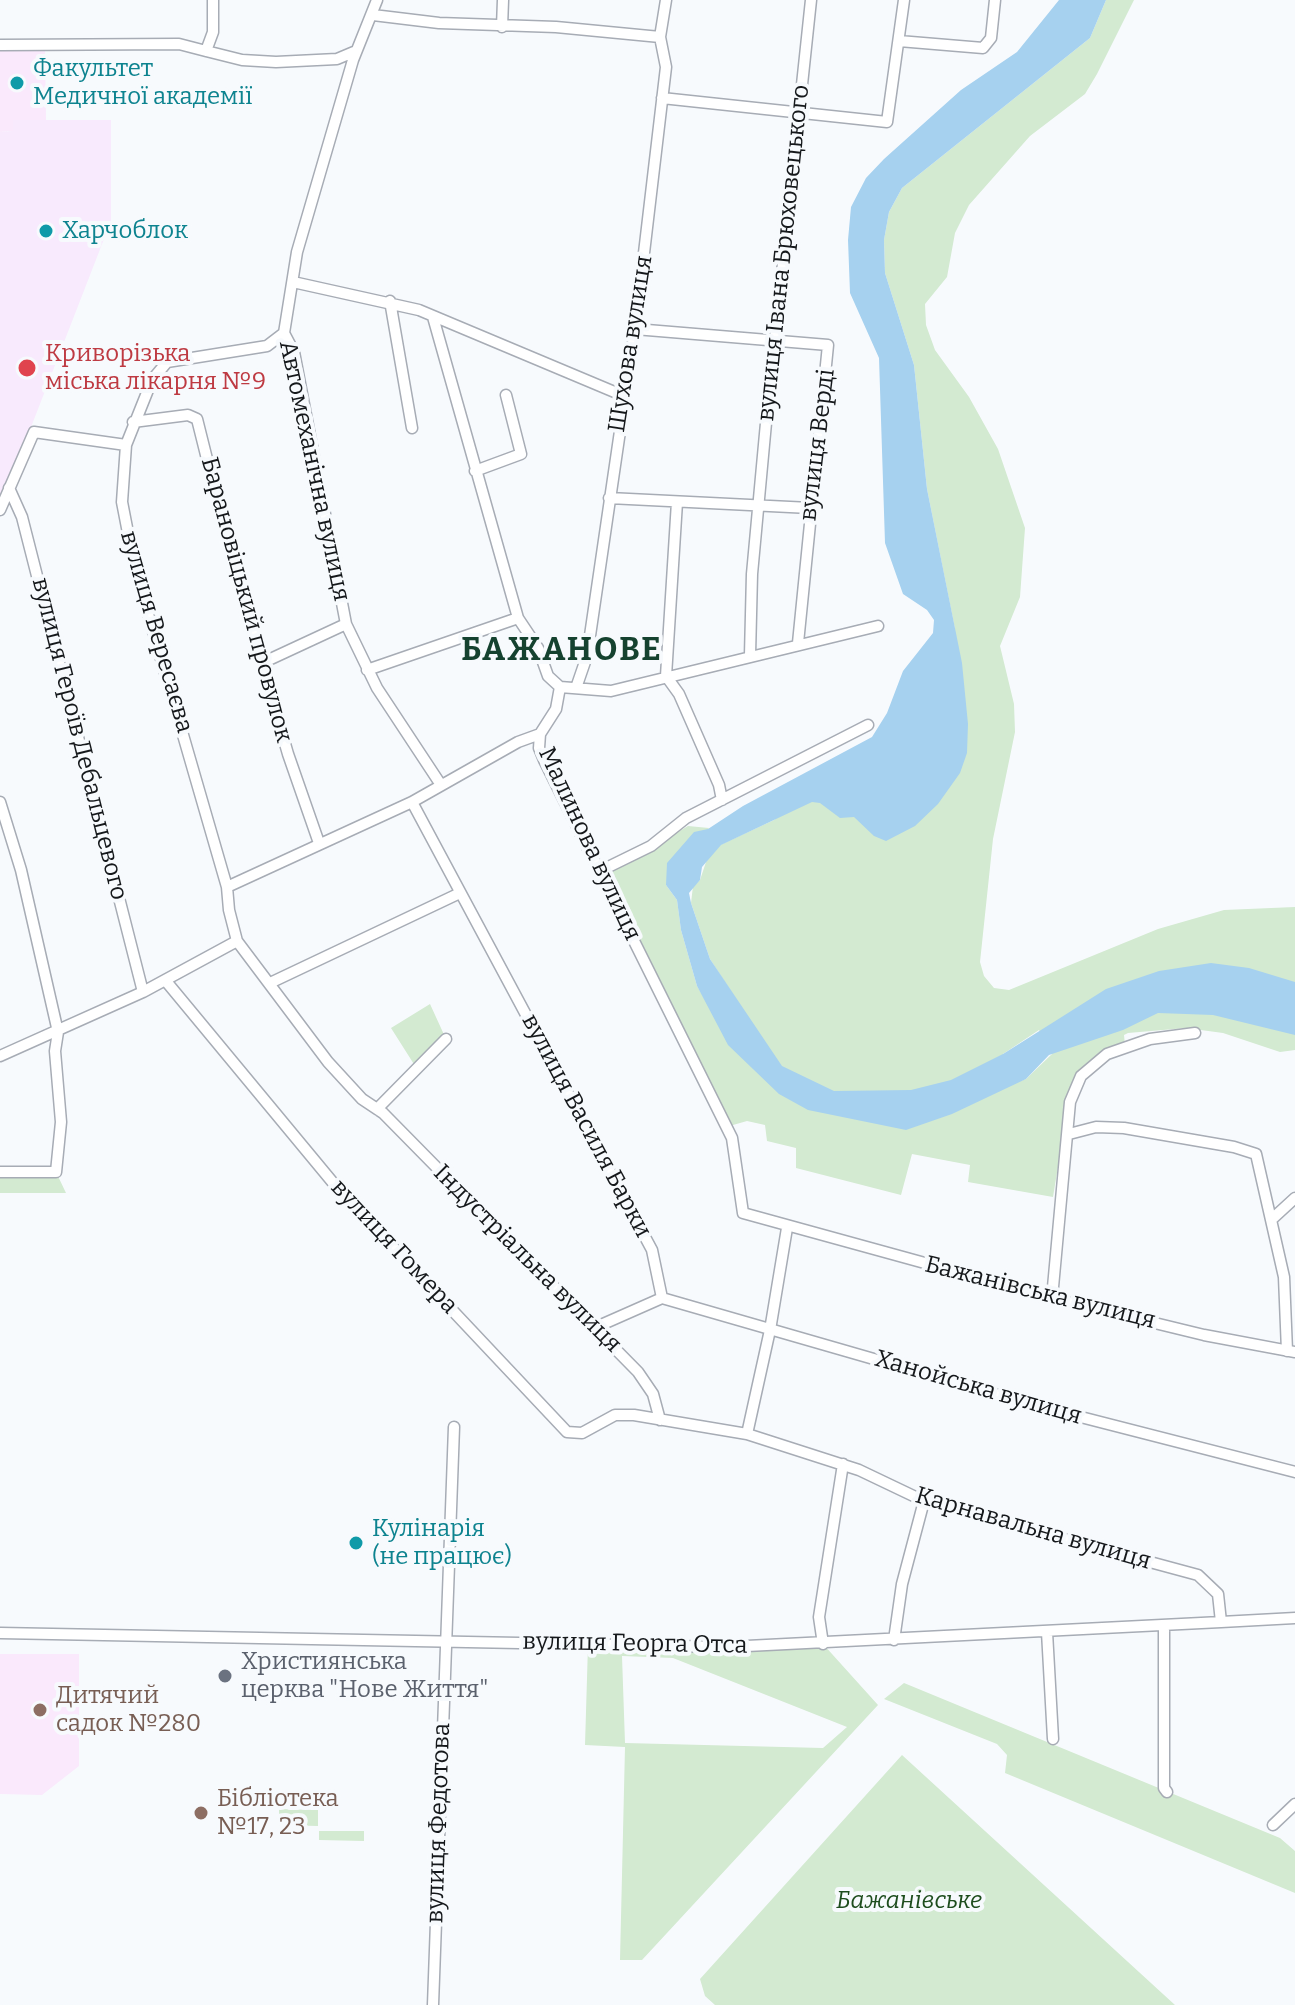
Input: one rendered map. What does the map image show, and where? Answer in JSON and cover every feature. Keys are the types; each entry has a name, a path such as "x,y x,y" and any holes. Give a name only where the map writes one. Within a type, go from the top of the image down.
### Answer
{"street":[{"path":"206,51 213,32 213,0"},
{"name":"Автомеханічна вулиця","path":"377,0 356,51 297,252 284,333 294,352 346,624 367,670 441,785"},
{"path":"502,27 503,0"},
{"name":"Шухова вулиця","path":"576,688 587,656 635,329 662,98 665,56 660,37 666,0"},
{"name":"вулиця Івана Брюховецького","path":"750,655 758,506 811,0"},
{"path":"662,98 887,122 904,0"},
{"path":"899,41 983,48 991,38 995,0"},
{"path":"373,15 660,37"},
{"path":"0,45 179,44 242,60 276,62 337,59 356,51"},
{"path":"293,282 390,301 624,396"},
{"path":"390,301 412,428"},
{"path":"433,317 518,618 538,648 548,676 560,687 611,691 798,643 878,626"},
{"name":"вулиця Верді","path":"635,329 823,343 829,350 798,643"},
{"name":"вулиця Вересаєва","path":"227,887 135,569 122,502 126,445 152,380 167,362 267,346 284,333"},
{"path":"475,471 521,454 506,395"},
{"name":"Барановіцький провулок","path":"133,422 188,415 197,419 262,663 303,803 319,843"},
{"path":"0,510 34,432 126,445"},
{"name":"вулиця Героїв Дебальцевого","path":"9,488 27,533 143,992"},
{"path":"609,498 810,508"},
{"path":"677,502 666,676 679,694 719,785 722,800"},
{"path":"367,670 518,618"},
{"path":"262,663 346,624"},
{"name":"Малинова вулиця","path":"560,687 556,709 540,734 539,748 544,760 732,1138 737,1156 740,1207 748,1216 787,1228"},
{"path":"600,871 651,846 686,818 868,725"},
{"path":"227,887 412,802 518,742 540,734"},
{"path":"0,802 21,870 58,1032 55,1051 61,1122 56,1172 0,1172"},
{"name":"вулиця Василя Барки","path":"412,802 652,1250 662,1298"},
{"name":"Індустріальна вулиця","path":"227,887 237,941 328,1062 645,1382 660,1420"},
{"path":"270,983 460,893"},
{"path":"0,1056 143,992 237,941"},
{"name":"вулиця Гомера","path":"165,980 339,1190 523,1383 560,1428 574,1434 582,1433 615,1415 747,1434"},
{"path":"1052,1298 1073,1090 1095,1061 1150,1039 1195,1033"},
{"path":"377,1109 446,1039"},
{"path":"1069,1134 1096,1127 1124,1128 1252,1151 1258,1158 1284,1277 1291,1351"},
{"path":"1271,1220 1295,1198"},
{"path":"747,1434 770,1330 787,1228"},
{"name":"Бажанівська вулиця","path":"787,1228 1052,1298 1204,1335 1291,1351"},
{"path":"594,1328 662,1298"},
{"name":"Ханойська вулиця","path":"662,1298 1030,1404 1295,1472"},
{"name":"вулиця Федотова","path":"433,2005 454,1427"},
{"name":"Карнавальна вулиця","path":"747,1434 843,1464 924,1501 1198,1575 1218,1594 1221,1622"},
{"path":"823,1644 820,1604 843,1464"},
{"path":"894,1640 902,1584 924,1501"},
{"path":"1221,1622 1295,1618"},
{"name":"вулиця Георга Отса","path":"0,1633 727,1647 1221,1622"},
{"path":"1164,1626 1164,1788 1167,1792"},
{"path":"1047,1632 1053,1739"},
{"path":"1273,1825 1295,1804"}],"shaded area":[{"path":"0,45 45,45 46,120 14,120 13,131 0,132"},
{"name":"Криворізька міська лікарня №9","path":"13,120 111,120 111,221 0,507 0,132 13,131"},
{"name":"Дитячий садок №280","path":"0,1654 79,1654 79,1766 42,1795 0,1794"}],"green space":[{"path":"1106,0 1134,0 1085,94 1030,136 969,205 955,233 947,277 925,304 926,325 935,350 969,397 998,449 1025,528 1020,597 1000,646 1014,704 1015,732 993,839 980,962 984,976 994,988 1009,990 1158,929 1224,910 1295,907 1295,1050 1280,1052 1223,1033 1186,1028 1128,1033 1124,1035 1125,1045 1085,1065 1071,1087 1053,1197 968,1182 970,1165 912,1154 901,1195 796,1168 796,1148 767,1141 765,1125 747,1121 726,1127 608,874 688,826 709,828 666,885 677,900 681,930 697,986 712,1011 757,1032 710,959 691,903 693,886 700,880 707,859 720,845 774,820 784,812 847,788 955,629 927,489 914,365 885,273 884,240 889,212 902,188 1090,38","holes":["1039,1030 1052,1054 1026,1079 1002,1088 1003,1054"]},
{"path":"430,1004 446,1039 417,1069 391,1028"},
{"path":"0,1172 56,1172 66,1193 0,1193"},
{"path":"823,1644 878,1705 642,1960 620,1960 625,1747 585,1745 588,1645","holes":["622,1656 673,1658 847,1727 823,1748 625,1743"]},
{"path":"904,1683 1280,1838 1295,1851 1295,1893 1005,1773 1007,1755 997,1744 884,1699"},
{"name":"Бажанівське","path":"902,1755 1175,2005 715,2005 705,1996 700,1979"},
{"path":"279,1809 318,1810 318,1826 279,1825"},
{"path":"319,1831 364,1831 364,1841 319,1840"}],"water":[{"path":"1059,0 1106,0 1090,38 902,188 889,212 884,240 885,273 914,365 927,489 962,663 968,724 967,753 960,773 938,804 915,826 886,841 874,836 854,817 840,818 820,803 812,802 721,845 702,867 700,880 689,893 691,903 710,959 782,1066 834,1091 911,1090 951,1080 1003,1054 1106,989 1159,971 1211,963 1249,968 1295,982 1295,1035 1213,1015 1158,1013 1123,1030 1049,1055 1026,1079 952,1114 906,1130 808,1110 779,1094 728,1045 697,986 681,930 677,900 666,885 667,863 694,832 708,829 743,806 872,737 887,713 903,671 933,633 934,620 927,610 903,594 885,543 879,358 850,293 848,240 851,207 866,178 884,159 961,90 1017,52"}],"place":[{"name":"Факультет Медичної академії","path":"17,83"},
{"name":"Харчоблок","path":"46,231"},
{"name":"Криворізька міська лікарня №9","path":"27,368"},
{"name":"Кулінарія (не працює)","path":"356,1543"},
{"name":"Християнська церква \"Нове Життя\"","path":"225,1676"},
{"name":"Дитячий садок №280","path":"40,1710"},
{"name":"Бібліотека №17, 23","path":"201,1813"}],"district":[{"name":"БАЖАНОВЕ","path":"562,651"}]}
